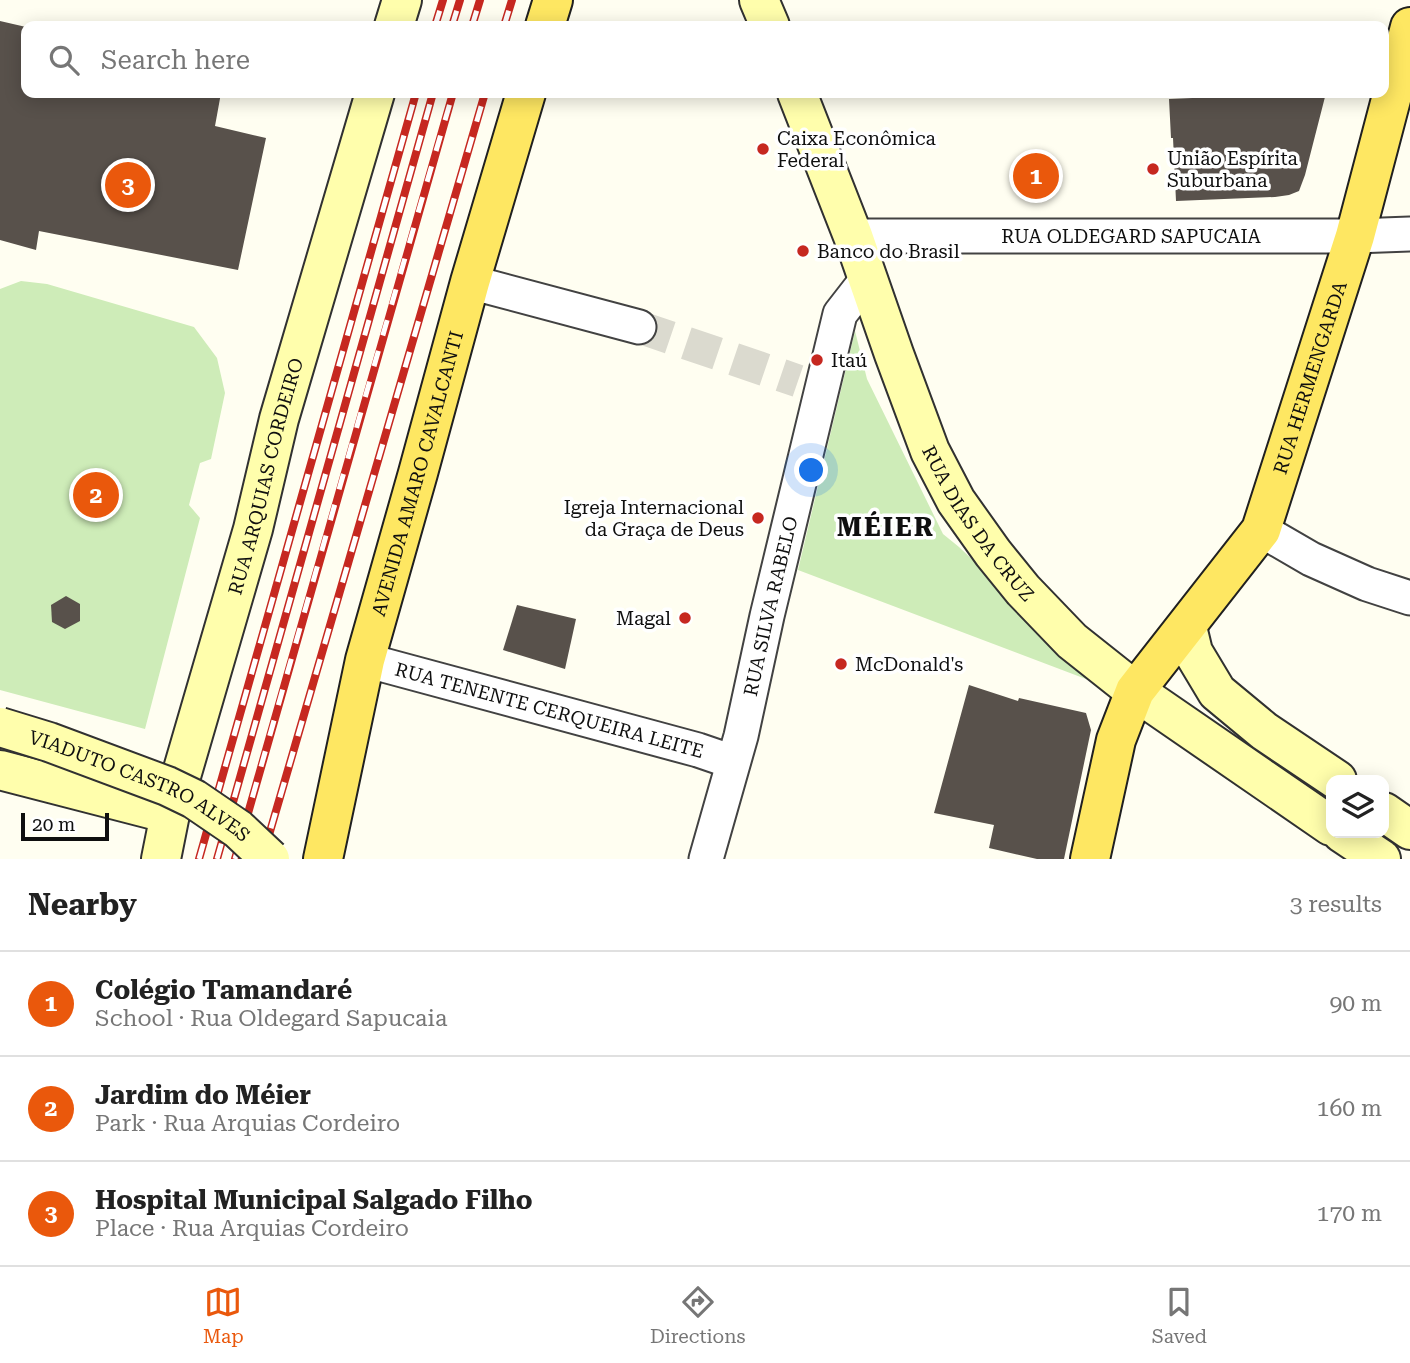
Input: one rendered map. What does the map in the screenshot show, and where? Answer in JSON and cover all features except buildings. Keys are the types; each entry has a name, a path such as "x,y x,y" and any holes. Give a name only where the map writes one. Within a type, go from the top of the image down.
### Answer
{"main road":[{"path":"547,21 553,0"},
{"name":"RUA HERMENGARDA","path":"1090,859 1116,740 1135,691 1261,530 1355,236 1410,27"},
{"name":"AVENIDA AMARO CAVALCANTI","path":"323,859 365,660 470,282 525,98"}],"street":[{"path":"396,21 402,0"},
{"path":"759,0 768,21"},
{"name":"RUA ARQUIAS CORDEIRO","path":"161,859 170,814 253,529 279,419 374,98"},
{"name":"RUA DIAS DA CRUZ","path":"799,98 853,236 930,451 956,501 993,554 1072,641 1135,691 1326,823"},
{"name":"RUA OLDEGARD SAPUCAIA","path":"853,236 1410,234"},
{"name":"RUA SILVA RABELO","path":"706,859 749,703 810,385 840,314 868,278"},
{"path":"470,282 639,327"},
{"path":"1261,530 1311,559 1367,584 1410,598"},
{"path":"1186,627 1193,652 1217,692 1264,731 1330,775"},
{"name":"RUA TENENTE CERQUEIRA LEITE","path":"365,660 698,750 733,762"},
{"name":"VIADUTO CASTRO ALVES","path":"0,727 49,742 167,786 194,799 238,829 270,859"},
{"path":"0,770 170,814"},
{"path":"1389,815 1410,830 1405,859"},
{"path":"1350,838 1381,859"}],"green space":[{"path":"21,281 47,284 194,327 217,358 225,393 211,459 200,463 189,505 200,518 145,729 0,690 0,289"},
{"path":"855,331 867,379 943,534 1107,687 798,570"}],"tunnel":[{"path":"639,327 798,381"}],"railway":[{"path":"437,21 443,0"},
{"path":"454,21 460,0"},
{"path":"474,21 480,0"},
{"path":"506,21 512,0"},
{"path":"199,859 415,98"},
{"path":"217,859 432,98"},
{"path":"235,859 452,98"},
{"path":"262,859 484,98"}],"place":[{"name":"Caixa Econômica Federal","path":"763,149"},
{"name":"União Espírita Suburbana","path":"1153,169"},
{"name":"Colégio Tamandaré","path":"1036,176"},
{"name":"Hospital Municipal Salgado Filho","path":"128,185"},
{"name":"Banco do Brasil","path":"803,251"},
{"name":"Itaú","path":"817,360"},
{"name":"Jardim do Méier","path":"96,495"},
{"name":"Igreja Internacional da Graça de Deus","path":"758,518"},
{"name":"Magal","path":"685,618"},
{"name":"McDonald's","path":"841,664"}],"district":[{"name":"MÉIER","path":"886,527"}]}
